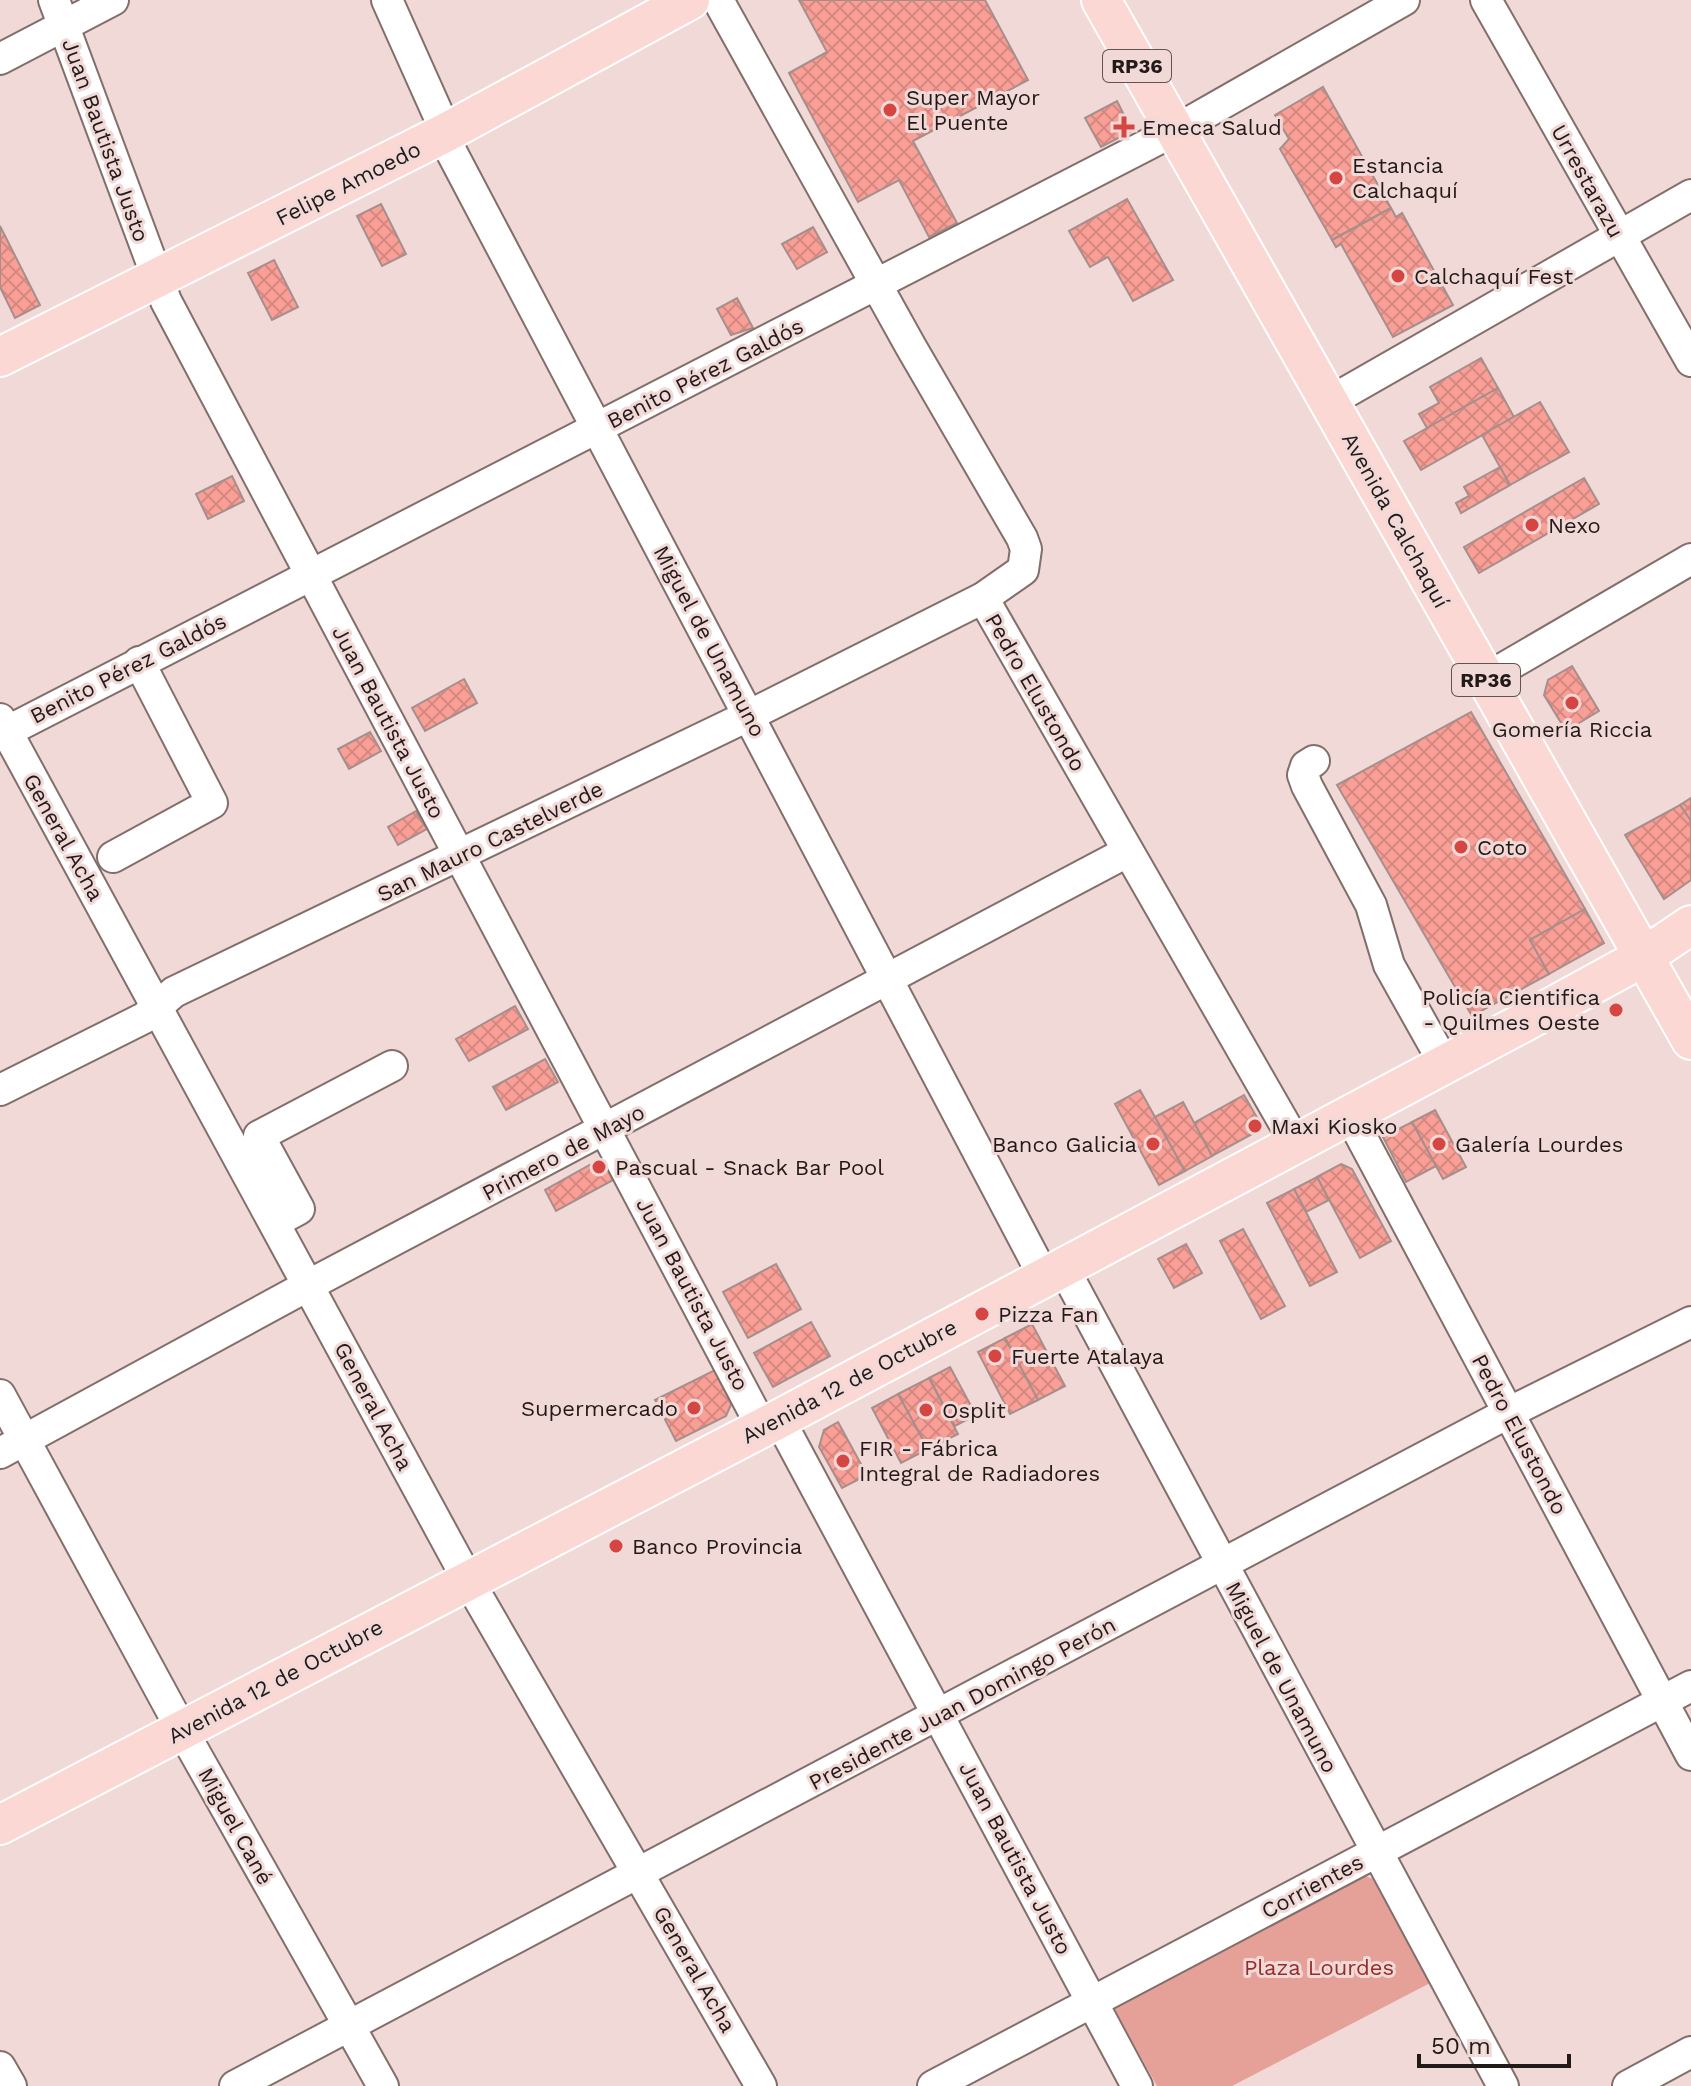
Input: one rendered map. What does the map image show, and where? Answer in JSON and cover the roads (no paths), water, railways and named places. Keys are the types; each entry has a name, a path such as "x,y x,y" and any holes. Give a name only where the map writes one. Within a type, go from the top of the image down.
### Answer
{"main road":[{"name":"Felipe Amoedo","path":"0,357 445,133 690,0"},
{"name":"Avenida Calchaquí","path":"1101,0 1691,1040"},
{"name":"Avenida 12 de Octubre","path":"0,1825 771,1423 1645,956 1691,925"}],"street":[{"path":"0,59 58,13 113,0"},
{"name":"Miguel de Unamuno","path":"387,0 445,133 596,428 889,977 1222,1565 1374,1852 1503,2086"},
{"name":"Pedro Elustondo","path":"718,0 1026,549 1023,570 983,598 1295,1142"},
{"name":"Benito Pérez Galdós","path":"2,729 876,286 1174,131 1404,0"},
{"name":"Urrestarazu","path":"1486,0 1691,361"},
{"name":"Juan Bautista Justo","path":"58,13 158,280 311,574 607,1130 938,1715 1137,2086"},
{"path":"1329,402 1691,195"},
{"path":"1485,679 1691,559"},
{"name":"San Mauro Castelverde","path":"0,1090 144,1018 174,992 750,715 983,598"},
{"path":"113,857 212,803 139,662"},
{"name":"General Acha","path":"2,729 157,1005 468,1580 761,2086"},
{"path":"1314,761 1306,766 1303,775 1307,786 1371,905 1389,965 1444,1063"},
{"name":"Primero de Mayo","path":"12,1446 309,1285 607,1130 1127,852"},
{"path":"275,1222 299,1209 259,1136 392,1066"},
{"name":"Pedro Elustondo","path":"1349,1114 1691,1755"},
{"name":"Presidente Juan Domingo Perón","path":"235,2086 1508,1413 1691,1322"},
{"name":"Miguel Cané","path":"0,1395 12,1446 182,1730 383,2086"},
{"name":"Corrientes","path":"933,2086 1691,1686"},
{"path":"1628,2086 1691,2052"},
{"path":"0,2067 11,2086"}],"place":[{"name":"Super Mayor El Puente","path":"890,110"},
{"name":"Emeca Salud","path":"1124,127"},
{"name":"Estancia Calchaquí","path":"1336,178"},
{"name":"Calchaquí Fest","path":"1398,276"},
{"name":"Nexo","path":"1532,525"},
{"name":"Gomería Riccia","path":"1572,703"},
{"name":"Coto","path":"1461,847"},
{"name":"Policía Cientifica - Quilmes Oeste","path":"1616,1010"},
{"name":"Maxi Kiosko","path":"1255,1126"},
{"name":"Banco Galicia","path":"1153,1144"},
{"name":"Galería Lourdes","path":"1439,1144"},
{"name":"Pascual - Snack Bar Pool","path":"599,1167"},
{"name":"Pizza Fan","path":"982,1314"},
{"name":"Fuerte Atalaya","path":"995,1356"},
{"name":"Supermercado","path":"694,1408"},
{"name":"Osplit","path":"926,1410"},
{"name":"FIR - Fábrica Integral de Radiadores","path":"843,1461"},
{"name":"Banco Provincia","path":"616,1546"}],"park label":[{"name":"Plaza Lourdes","path":"1319,1967"}]}
